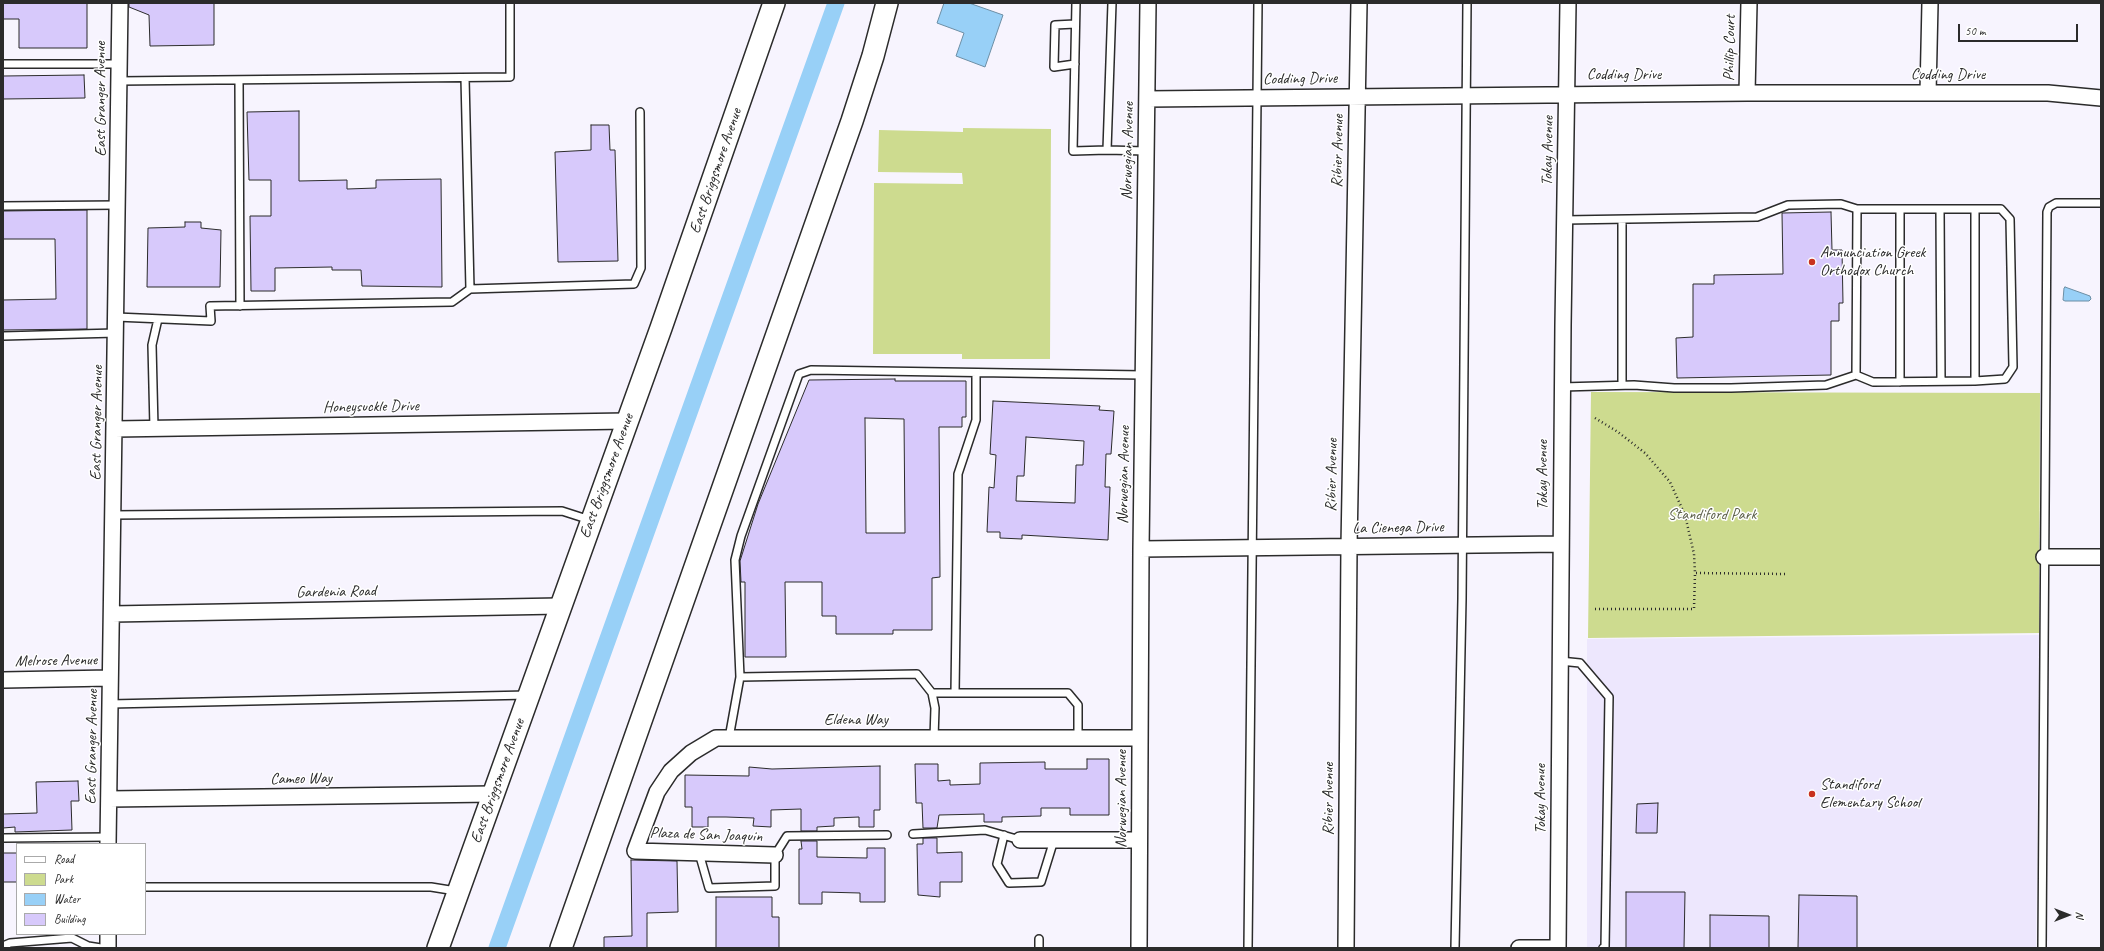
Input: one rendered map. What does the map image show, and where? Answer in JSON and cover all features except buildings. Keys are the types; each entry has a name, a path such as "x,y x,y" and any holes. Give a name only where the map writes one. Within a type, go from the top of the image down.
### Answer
{"main road":[{"name":"East Briggsmore Avenue","path":"438,948 592,520 774,3"},
{"path":"561,948 852,121 873,56 887,3"},
{"path":"449,948 456,928 458,891"}],"street":[{"name":"East Granger Avenue","path":"108,840 120,3"},
{"name":"Norwegian Avenue","path":"1139,948 1140,549 1148,3"},
{"name":"Ribier Avenue","path":"1346,948 1349,546 1359,3"},
{"name":"Tokay Avenue","path":"1558,948 1562,387 1568,3"},
{"name":"Phillip Court","path":"1747,93 1748,3"},
{"path":"1928,93 1930,3"},
{"name":"Codding Drive","path":"1147,99 1747,93 2048,93 2101,98"},
{"name":"Honeysuckle Drive","path":"115,429 627,421"},
{"name":"La Cienega Drive","path":"1140,549 1561,544"},
{"path":"2044,557 2101,557"},
{"name":"Gardenia Road","path":"112,614 560,606"},
{"name":"Melrose Avenue","path":"3,680 110,678"},
{"name":"Eldena Way","path":"636,851 657,792 671,771 690,753 716,738 1140,738"},
{"name":"Cameo Way","path":"109,799 493,794"},
{"path":"1020,840 1140,840"},
{"name":"Plaza de San Joaquin","path":"636,851 775,855"},
{"path":"108,935 108,948"},
{"path":"1519,948 1558,948"}],"lane":[{"path":"119,81 510,77 510,3"},
{"path":"1076,3 1073,151 1146,151"},
{"path":"1107,150 1112,3"},
{"path":"1248,948 1254,547 1258,3"},
{"path":"1455,948 1462,545 1467,3"},
{"path":"1075,24 1055,25 1054,67 1075,64"},
{"path":"3,64 119,64"},
{"path":"465,78 470,289"},
{"path":"239,80 240,306"},
{"path":"116,317 211,321 210,306 452,302 470,289 634,284 641,268 640,112"},
{"path":"2042,948 2047,212 2049,207 2056,203 2101,203"},
{"path":"1562,387 1622,386 1674,388 1826,386 1856,375 1873,382 1975,381 2005,379 2013,367 2010,219 2001,210 1857,210 1841,204 1788,205 1757,217 1564,220"},
{"path":"3,206 118,205"},
{"path":"1856,375 1857,210"},
{"path":"1900,210 1900,382"},
{"path":"1940,210 1941,381"},
{"path":"1975,210 1975,381"},
{"path":"1622,220 1622,386"},
{"path":"154,428 152,345 158,319"},
{"path":"3,336 116,333"},
{"path":"729,738 740,677 735,560 741,536 799,374 811,370 1143,375"},
{"path":"955,694 958,474 976,420 976,373"},
{"path":"113,514 562,511 592,520"},
{"path":"1560,661 1580,663 1609,697 1605,947 1603,948"},
{"path":"740,677 917,674 932,694 935,708 934,738"},
{"path":"932,694 1068,693 1078,705 1078,738"},
{"path":"110,704 529,695"},
{"path":"913,834 985,830 1020,840"},
{"path":"698,853 709,888 775,886 775,855 787,836 887,835"},
{"path":"1004,835 997,864 1009,883 1041,882 1054,840"},
{"path":"3,838 108,840"},
{"path":"146,887 423,887 458,891"},
{"path":"3,946 10,943 72,938 88,946 101,948"},
{"path":"1038,939 1039,948"}],"path":[{"path":"1595,418 1618,432 1645,453 1658,466 1670,482 1687,522 1694,554 1695,573 1694,609 1595,609"},
{"path":"1695,573 1785,574"}],"shaded area":[{"name":"Standiford Elementary School","path":"2039,635 2036,948 1587,948 1587,639"}],"green space":[{"path":"963,128 1051,129 1050,359 962,359 962,354 873,354 874,183 963,184 962,173 878,172 879,130 963,132"},
{"name":"Standiford Park","path":"1591,392 2040,393 2039,633 1588,638"}],"water":[{"path":"944,3 969,3 1003,15 985,67 956,56 964,33 937,23"},
{"path":"2065,287 2090,296 2091,299 2089,301 2065,301 2063,300"}],"waterway":[{"path":"497,948 836,3"}],"place":[{"name":"Annunciation Greek Orthodox Church","path":"1812,262"},
{"name":"Standiford Elementary School","path":"1812,794"}]}
